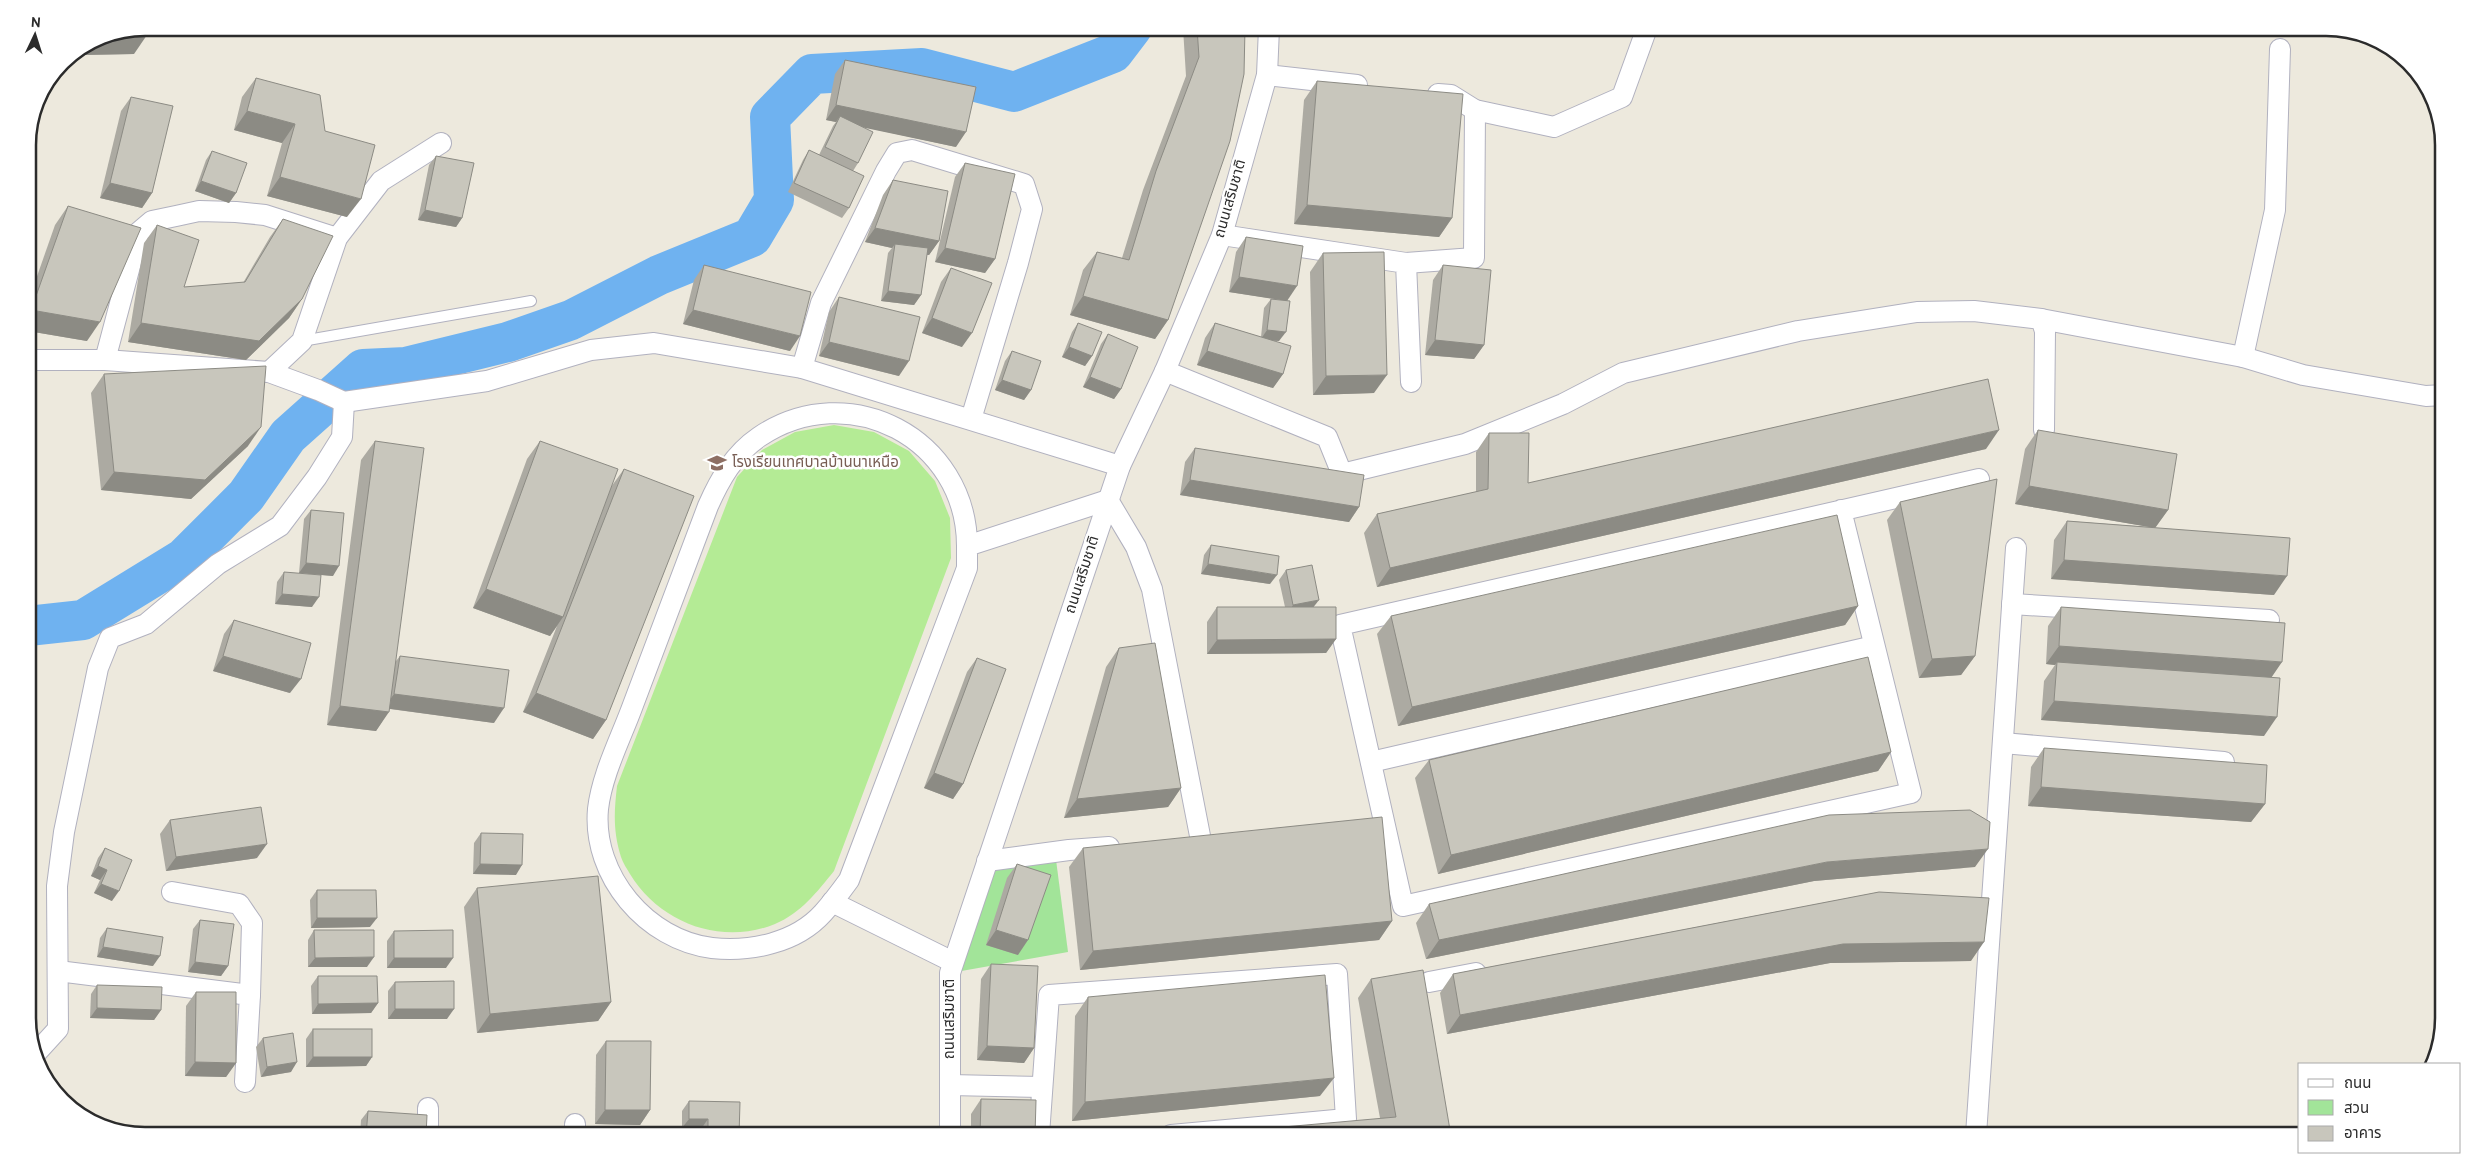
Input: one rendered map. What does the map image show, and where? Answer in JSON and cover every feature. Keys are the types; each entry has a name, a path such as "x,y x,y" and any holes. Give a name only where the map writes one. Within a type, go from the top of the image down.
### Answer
{"street":[{"name":"ถนนเสริมชาติ","path":"950,1127 950,973 1120,466 1165,371 1222,235 1267,76 1269,36"},
{"path":"1422,92 1451,95 1475,110 1554,128 1622,97 1644,36"},
{"path":"2243,357 2275,210 2280,49"},
{"path":"1267,76 1373,87"},
{"path":"1222,235 1406,264 1474,258 1475,110"},
{"path":"269,372 302,341 337,238 381,182 440,143"},
{"path":"802,368 821,303 886,171 897,154 912,150 962,164 1024,184 1032,209 1018,263 971,419"},
{"path":"105,360 139,232 152,221 199,211 265,214 337,238"},
{"path":"1406,264 1411,382"},
{"path":"1165,371 1327,437 1342,474 1465,444 1564,404 1622,373 1798,331 1917,312 1974,311 2041,319 2243,357 2303,375 2426,396 2435,395"},
{"path":"2041,319 2045,331 2044,430"},
{"path":"36,360 105,360 269,372 318,390 343,402 487,381 591,350 654,342 802,368 1120,466"},
{"path":"41,1048 58,1029 57,886 64,832 98,668 110,638 146,624 218,564 280,526 318,477 342,437 343,402"},
{"path":"844,414 866,417 907,432 941,463 962,503 967,524 967,546 967,568 849,880 822,914 805,928 786,938 744,949 700,946 660,930 643,916 628,901 606,863 598,821 598,808 606,779 704,516 727,468 759,437 800,418 844,414"},
{"path":"1841,510 1911,793 1403,906 1372,818 1371,762 1340,625 1841,510 1979,479"},
{"path":"967,546 1108,500 1136,547 1152,589 1201,840"},
{"path":"1977,1127 2016,548"},
{"path":"2012,604 2269,620"},
{"path":"1371,762 1874,646"},
{"path":"2002,743 2238,763"},
{"path":"987,861 1069,850 1125,846"},
{"path":"172,892 239,904 252,923 245,1082"},
{"path":"832,902 954,962"},
{"path":"1972,902 1992,904"},
{"path":"1429,982 1498,969"},
{"path":"58,971 250,995"},
{"path":"1039,1127 1049,995 1337,974 1346,1119 1264,1127"},
{"path":"950,1085 1041,1087"},
{"path":"428,1108 428,1127"}],"lane":[{"path":"302,341 531,301"}],"green space":[{"path":"834,425 874,432 909,451 935,481 950,518 951,558 834,871 801,908 775,924 754,930 734,932 713,931 694,926 658,906 630,874 618,848 615,830 617,786 737,477 762,450 795,432"},
{"path":"1055,852 1068,952 950,973 987,861"}],"building":[{"path":"1198,36 1245,36 1244,74 1230,141 1168,320 1083,296 1097,252 1129,260 1156,171 1199,57"},
{"path":"845,60 976,87 966,132 836,105"},
{"path":"256,78 320,95 325,131 375,145 361,199 280,177 295,124 247,111"},
{"path":"1317,81 1463,94 1452,218 1307,205"},
{"path":"131,97 173,106 152,193 110,183"},
{"path":"840,116 873,132 858,163 825,147"},
{"path":"809,150 864,176 849,208 794,183"},
{"path":"212,151 247,163 236,193 201,181"},
{"path":"436,156 474,163 462,218 425,210"},
{"path":"965,163 1015,174 995,259 945,248"},
{"path":"893,180 948,191 939,241 875,228"},
{"path":"68,206 141,228 100,322 36,311 36,296"},
{"path":"283,219 333,236 302,299 259,341 141,323 157,225 199,240 184,287 245,282"},
{"path":"1246,237 1303,246 1297,286 1239,277"},
{"path":"895,244 928,248 921,295 888,291"},
{"path":"1384,252 1387,375 1326,376 1323,253"},
{"path":"704,265 811,292 800,336 693,310"},
{"path":"1443,265 1491,270 1484,345 1435,340"},
{"path":"951,268 992,283 972,333 932,318"},
{"path":"839,297 920,317 909,361 829,342"},
{"path":"1271,299 1290,301 1286,332 1267,330"},
{"path":"1078,323 1102,332 1092,356 1069,347"},
{"path":"1215,323 1291,346 1283,374 1207,351"},
{"path":"1108,334 1138,347 1121,389 1090,377"},
{"path":"1012,351 1041,361 1031,390 1002,380"},
{"path":"266,366 261,427 205,480 114,472 104,374"},
{"path":"1988,379 1999,430 1390,568 1377,514 1488,489 1489,433 1529,433 1528,483"},
{"path":"2038,430 2177,454 2168,510 2029,486"},
{"path":"375,441 424,448 389,712 340,706"},
{"path":"540,441 618,469 563,617 486,589"},
{"path":"1195,448 1364,475 1359,507 1190,480"},
{"path":"624,469 694,496 606,720 536,693"},
{"path":"1997,479 1975,656 1932,659 1900,502"},
{"path":"311,510 344,513 339,566 306,563"},
{"path":"1837,515 1858,606 1412,707 1391,616"},
{"path":"2067,521 2290,538 2287,576 2064,560"},
{"path":"1211,545 1279,556 1277,575 1208,564"},
{"path":"1312,565 1319,600 1293,605 1286,570"},
{"path":"284,572 321,575 319,597 282,594"},
{"path":"1217,607 1336,607 1336,639 1217,640"},
{"path":"2061,607 2285,623 2282,662 2059,646"},
{"path":"234,620 311,643 301,679 223,656"},
{"path":"1155,643 1181,788 1077,799 1119,648"},
{"path":"400,656 509,670 504,708 394,694"},
{"path":"1868,657 1891,752 1451,855 1429,760"},
{"path":"977,658 1006,669 963,784 934,773"},
{"path":"2057,662 2280,678 2277,717 2054,701"},
{"path":"2044,748 2267,765 2265,804 2041,787"},
{"path":"261,807 267,844 176,857 170,820"},
{"path":"1970,810 1990,822 1988,849 1827,862 1439,940 1429,904 1829,815"},
{"path":"1382,817 1392,921 1093,951 1083,848"},
{"path":"481,833 523,834 522,865 480,864"},
{"path":"105,848 132,860 119,891 101,884 107,870 98,866"},
{"path":"1017,864 1051,875 1028,940 996,930"},
{"path":"598,876 611,1002 490,1014 477,888"},
{"path":"317,890 376,890 377,918 317,918"},
{"path":"1879,892 1989,898 1984,942 1843,944 1460,1015 1453,974"},
{"path":"200,920 234,924 228,966 195,962"},
{"path":"107,928 163,937 160,956 103,947"},
{"path":"314,930 374,930 374,957 315,958"},
{"path":"453,930 453,958 394,958 394,931"},
{"path":"991,964 1038,966 1034,1048 987,1046"},
{"path":"1423,970 1449,1127 1283,1127 1396,1117 1371,979"},
{"path":"1325,975 1334,1078 1085,1102 1088,997"},
{"path":"318,976 377,976 378,1003 318,1004"},
{"path":"454,981 454,1009 395,1009 395,982"},
{"path":"97,985 162,987 161,1010 97,1008"},
{"path":"196,992 236,992 236,1063 195,1062"},
{"path":"313,1029 372,1029 372,1057 313,1057"},
{"path":"293,1033 297,1062 267,1067 263,1038"},
{"path":"606,1041 651,1041 650,1110 605,1110"},
{"path":"981,1099 1036,1100 1035,1127 980,1127"},
{"path":"689,1101 740,1102 739,1127 708,1127 708,1119 689,1119"},
{"path":"368,1111 427,1115 426,1127 367,1127"}],"waterway":[{"path":"36,625 83,620 184,558 246,496 288,436 363,369 406,367 508,342 571,320 659,275 752,237 774,200 770,117 812,74 922,68 1014,92 1113,53 1126,36"}],"place":[{"name":"โรงเรียนเทศบาลบ้านนาเหนือ","path":"717,463"}]}
